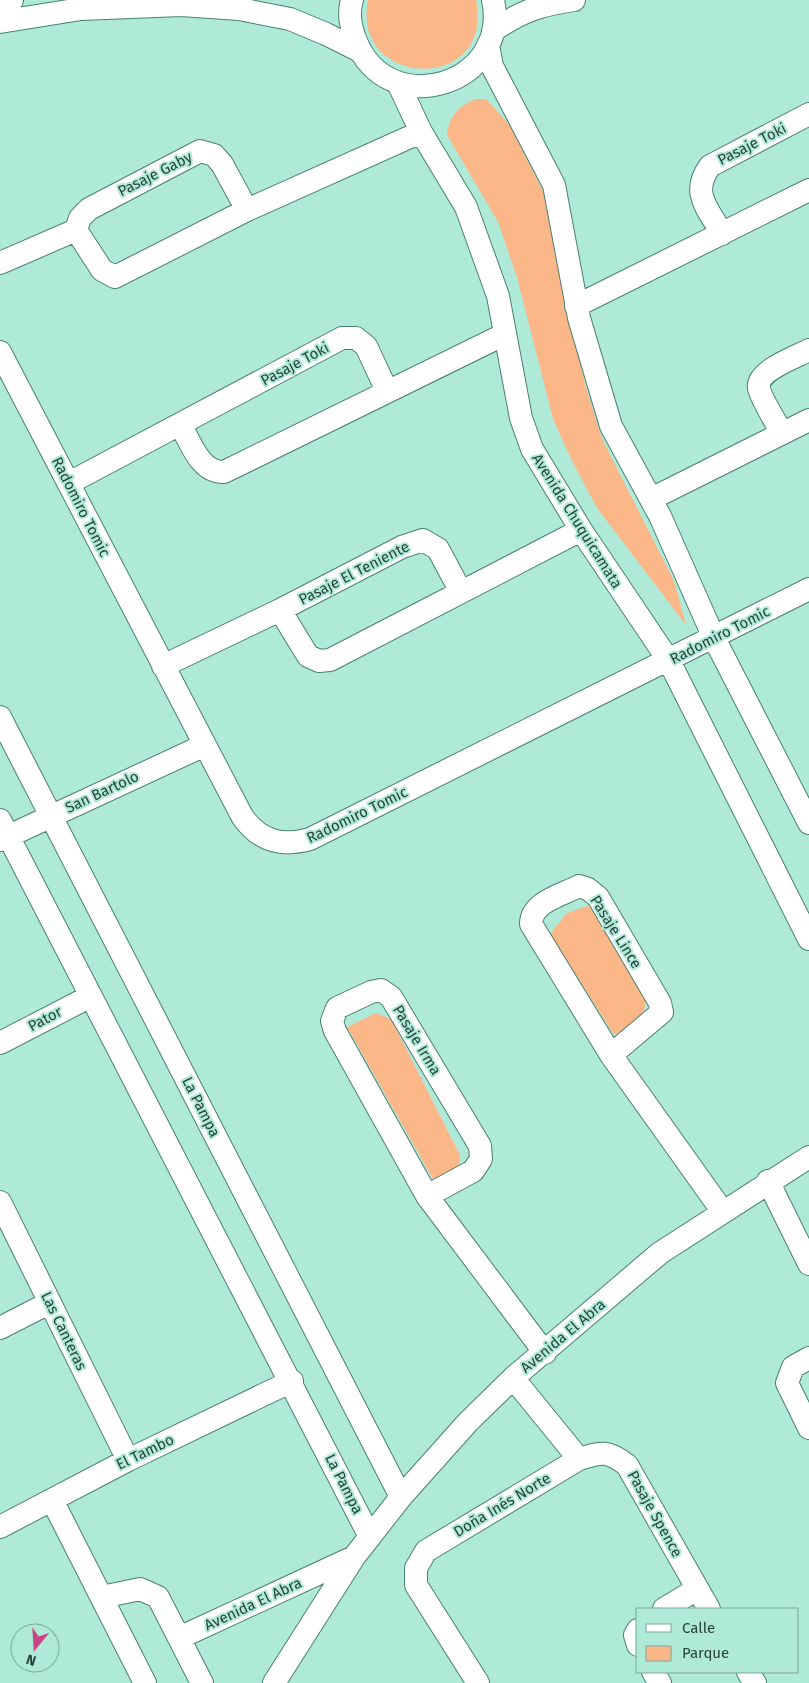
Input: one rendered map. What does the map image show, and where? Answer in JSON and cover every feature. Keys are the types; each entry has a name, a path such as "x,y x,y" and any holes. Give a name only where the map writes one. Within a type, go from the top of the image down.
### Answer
{"street":[{"path":"0,22 12,0"},
{"path":"352,0 351,29 360,51 376,71 398,83 424,87 451,81 473,67 491,38 533,2 574,0"},
{"path":"493,0 492,66 554,185 576,306 611,426 650,499 714,638 809,823"},
{"path":"0,22 82,9 181,5 239,10 290,19 360,51"},
{"name":"Avenida Chuquicamata","path":"398,83 421,132 466,207 498,296 521,418 532,449 581,530 669,661 809,939"},
{"name":"Pasaje Toki","path":"722,234 699,193 702,177 710,166 809,114"},
{"path":"0,263 76,230 102,270 115,277 247,210 421,132"},
{"name":"Pasaje Gaby","path":"76,230 80,218 89,209 200,151 214,155 222,164 247,210"},
{"path":"576,306 809,190"},
{"path":"180,424 205,468 214,472 224,472 387,390 505,334"},
{"name":"Pasaje Toki","path":"70,483 342,338 356,338 366,346 387,390"},
{"path":"782,433 759,388 760,380 766,372 809,350"},
{"name":"Radomiro Tomic","path":"0,352 70,483 204,745 250,827 272,841 285,844 310,839 669,661 809,589"},
{"path":"650,499 809,420"},
{"name":"Pasaje El Teniente","path":"280,610 308,656 319,662 330,660 581,530"},
{"name":"Pasaje El Teniente","path":"163,666 280,610 402,547 423,540 438,549 461,592"},
{"name":"La Pampa","path":"0,717 401,1497"},
{"name":"San Bartolo","path":"3,832 51,815 204,745"},
{"name":"La Pampa","path":"3,832 292,1381 370,1537"},
{"name":"Pasaje Lince","path":"611,1055 662,1012 660,1003 598,897 588,889 579,886 538,906 532,915 532,924 611,1055 723,1212"},
{"name":"Pasaje Irma","path":"427,1196 473,1171 481,1159 480,1146 390,997 381,990 371,992 338,1008 332,1021 335,1031 427,1196 545,1352"},
{"name":"Pator","path":"0,1043 91,996"},
{"name":"Avenida El Abra","path":"274,1683 354,1557 401,1497 468,1422 513,1378 660,1253 809,1157"},
{"path":"768,1182 809,1264"},
{"name":"Las Canteras","path":"0,1202 128,1460"},
{"path":"0,1328 50,1303"},
{"path":"809,1358 793,1366 787,1383 809,1428"},
{"path":"513,1378 579,1459"},
{"name":"El Tambo","path":"0,1527 128,1460 292,1381"},
{"name":"Doña Inés Norte","path":"477,1683 416,1585 416,1568 426,1551 579,1459 602,1452"},
{"name":"Pasaje Spence","path":"602,1452 616,1456 627,1465 708,1608"},
{"path":"52,1500 146,1683"},
{"name":"Avenida El Abra","path":"179,1638 354,1557"},
{"path":"102,1597 140,1589 158,1597 202,1683"},
{"path":"666,1608 697,1589"}],"green space":[{"path":"368,0 476,0 476,31 465,52 445,65 422,69 399,64 380,50 368,29"},
{"path":"475,99 486,99 509,124 547,199 566,300 585,384 602,439 674,581 686,625 597,508 572,461 553,419 517,277 498,222 447,135 450,122 455,113"},
{"path":"590,905 646,998 643,1020 614,1035 550,934 567,913"},
{"path":"376,1013 391,1019 459,1153 460,1170 433,1179 347,1027"}]}
